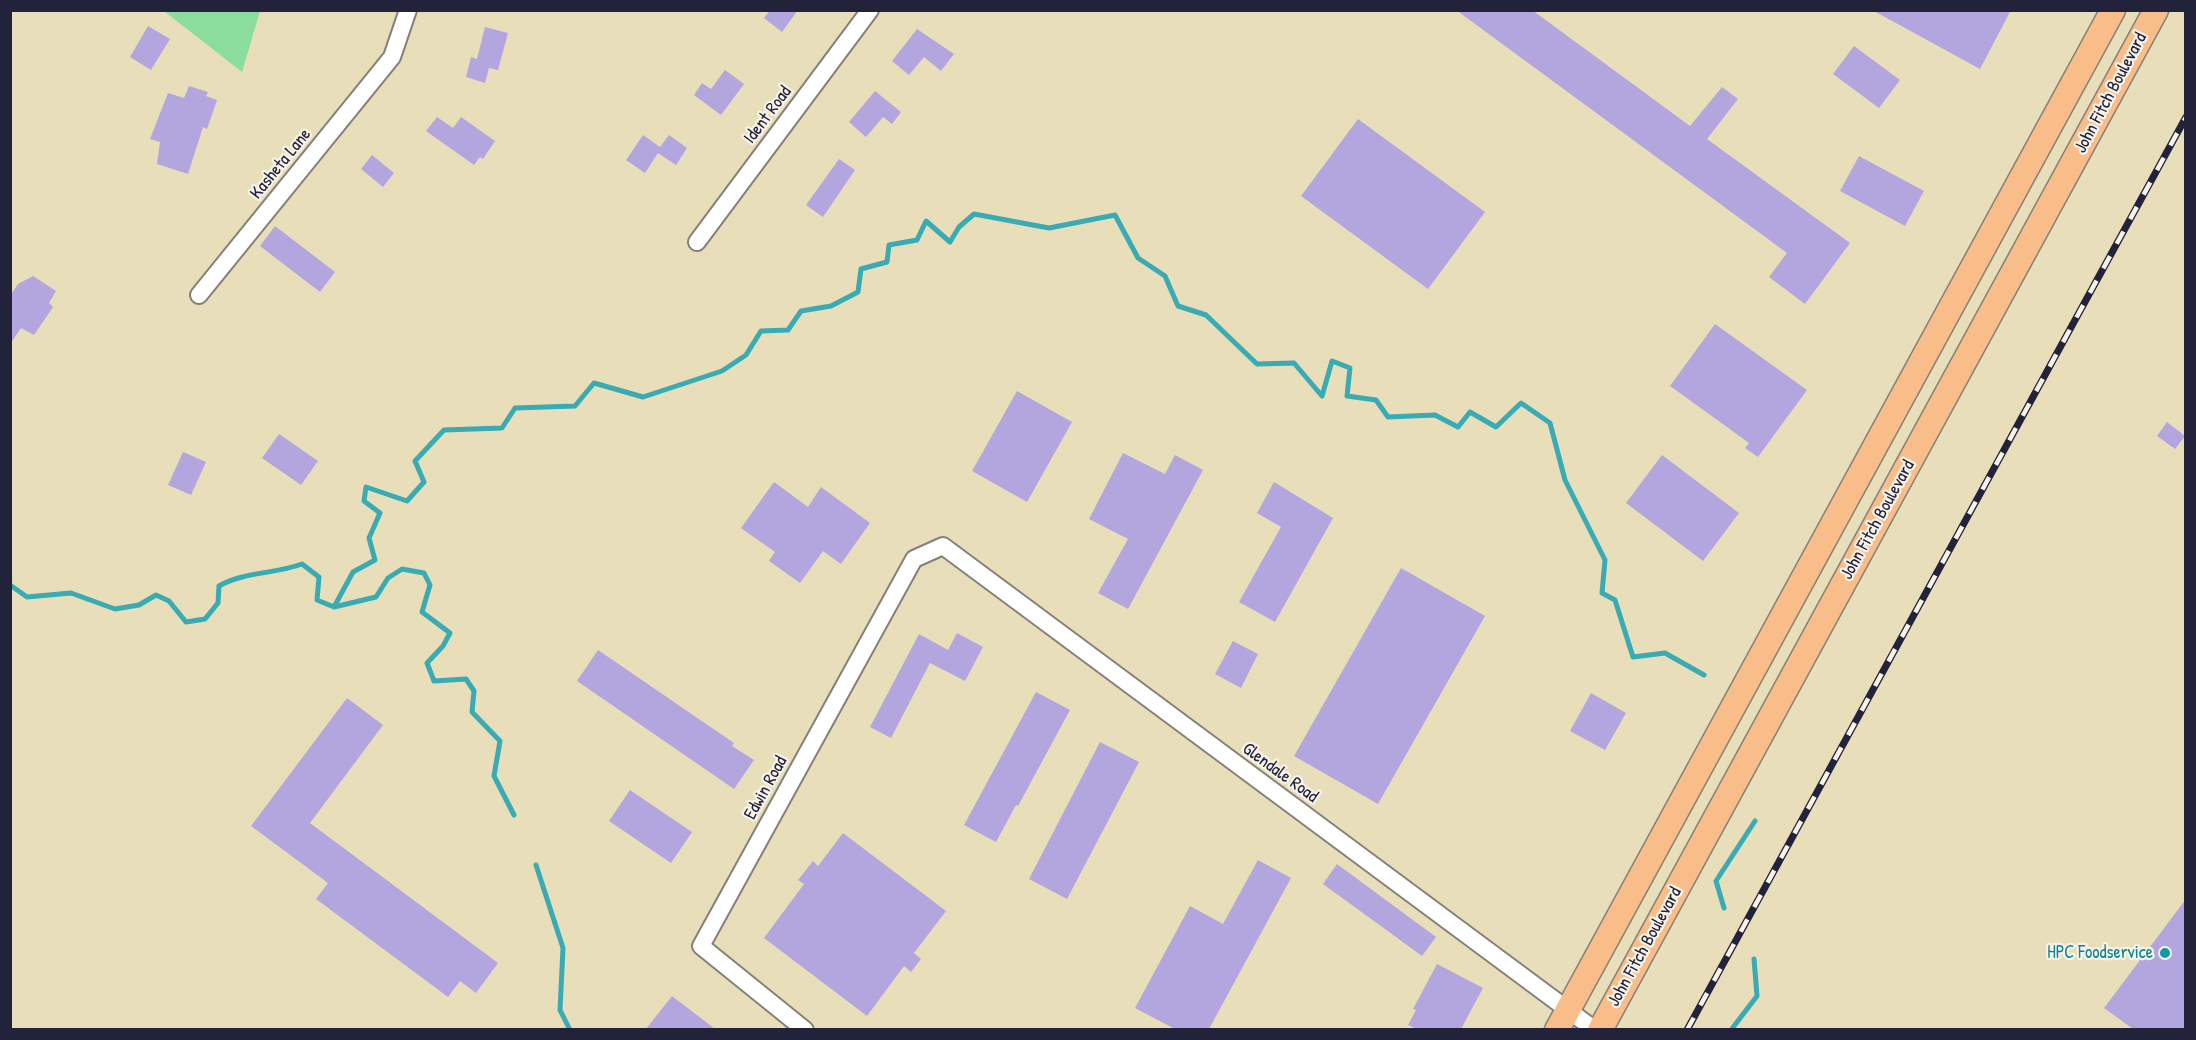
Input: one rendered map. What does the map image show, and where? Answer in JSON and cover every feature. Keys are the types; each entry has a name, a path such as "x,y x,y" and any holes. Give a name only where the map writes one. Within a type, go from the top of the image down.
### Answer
{"highway":[{"name":"John Fitch Boulevard","path":"1563,1020 2113,10"},
{"name":"John Fitch Boulevard","path":"1600,1029 2156,10"}],"street":[{"name":"Kasheta Lane","path":"199,295 392,57 408,10"},
{"name":"Ident Road","path":"697,243 870,10"},
{"name":"Glendale Road","path":"943,546 1563,1020 1595,1029"},
{"name":"Edwin Road","path":"805,1029 701,946 914,559 943,546"}],"green space":[{"path":"164,11 260,11 242,72"}],"building":[{"path":"770,10 798,10 782,32 764,18"},
{"path":"1456,10 1532,10 1690,126 1722,87 1738,99 1707,139 1850,243 1805,304 1769,277 1787,253"},
{"path":"1872,10 2011,10 1980,69"},
{"path":"148,26 170,39 151,70 130,57"},
{"path":"485,27 508,33 498,70 489,68 485,83 466,77 471,57 477,59"},
{"path":"917,29 954,54 941,71 924,57 909,75 892,61"},
{"path":"1854,46 1900,80 1879,108 1833,74"},
{"path":"725,70 744,84 721,115 694,95 702,83 711,89"},
{"path":"189,86 208,92 206,96 217,100 207,129 203,127 188,174 157,164 160,142 150,139 168,93 184,98"},
{"path":"875,91 901,112 892,124 883,117 866,137 849,122"},
{"path":"437,117 453,128 461,117 495,141 483,159 480,157 474,165 426,131"},
{"path":"1358,119 1485,212 1428,289 1301,196"},
{"path":"643,135 660,147 669,135 687,148 676,165 658,153 645,173 626,160"},
{"path":"372,155 394,173 383,187 361,169"},
{"path":"1859,156 1924,191 1905,226 1840,191"},
{"path":"839,159 855,170 823,217 806,205"},
{"path":"275,226 335,272 320,292 260,246"},
{"path":"33,276 56,291 49,303 53,307 34,335 21,328 10,344 10,296 18,284"},
{"path":"1715,324 1807,390 1758,457 1745,448 1749,443 1670,386"},
{"path":"1017,391 1072,422 1027,502 972,471"},
{"path":"2167,422 2185,436 2175,449 2157,436"},
{"path":"279,434 318,461 301,485 262,458"},
{"path":"183,452 206,462 191,495 168,485"},
{"path":"1123,453 1165,474 1175,455 1203,470 1128,609 1098,593 1128,539 1089,519"},
{"path":"1662,455 1739,513 1703,561 1626,503"},
{"path":"774,482 808,507 821,487 870,523 841,564 823,551 800,583 769,561 775,552 741,528"},
{"path":"1274,482 1333,518 1275,622 1239,602 1281,527 1257,513"},
{"path":"1401,568 1485,616 1378,804 1294,756"},
{"path":"957,633 983,647 965,681 930,663 891,738 870,727 919,634 948,650"},
{"path":"1233,641 1258,654 1241,688 1215,674"},
{"path":"598,650 734,743 732,746 754,760 734,789 577,681"},
{"path":"1036,692 1070,710 996,842 964,825"},
{"path":"1591,693 1626,713 1605,750 1570,731"},
{"path":"347,698 383,725 310,823 498,963 476,993 460,981 448,997 316,899 328,883 251,826"},
{"path":"1100,742 1139,762 1067,899 1029,879"},
{"path":"630,790 692,832 671,863 609,821"},
{"path":"843,833 946,911 914,953 921,959 911,972 904,966 867,1016 764,938 804,884 798,880 813,861 818,866"},
{"path":"1258,860 1291,878 1209,1029 1175,1029 1135,1008 1190,906 1223,924"},
{"path":"1337,864 1436,937 1422,956 1323,884"},
{"name":"HPC Foodservice","path":"2186,899 2186,1029 2133,1029 2104,1008"},
{"path":"1437,964 1483,988 1461,1029 1417,1029 1408,1025 1416,1010 1413,1009"},
{"path":"672,996 715,1029 646,1029"}],"waterway":[{"path":"334,607 353,572 375,560 369,538 380,513 364,501 366,487 407,501 424,482 415,461 444,430 502,428 515,408 575,406 594,383 643,397 722,371 746,355 761,331 788,330 801,311 831,306 858,292 861,269 887,262 889,245 917,240 926,221 950,242 959,227 974,214 1049,228 1115,215 1138,258 1165,276 1178,306 1206,315 1257,364 1294,363 1322,396 1332,361 1350,368 1347,396 1376,400 1388,417 1435,415 1458,427 1470,412 1496,427 1521,403 1550,423 1565,480 1605,560 1602,593 1615,600 1633,657 1665,653 1704,675"},
{"path":"10,585 27,597 71,593 115,609 139,605 156,595 169,601 186,622 205,619 218,603 219,586 228,581 302,564 319,577 317,600 334,607"},
{"path":"334,607 376,597 388,578 402,569 424,573 430,585 422,612 450,633 443,646 427,663 434,681 466,679 474,691 472,712 500,741 494,776 514,815"},
{"path":"1724,908 1716,881 1755,821"},
{"path":"536,865 563,948 560,1010 570,1030"},
{"path":"1731,1030 1757,996 1754,959"}],"railway":[{"path":"1687,1030 2186,117"}],"place":[{"name":"HPC Foodservice","path":"2165,953"}]}
